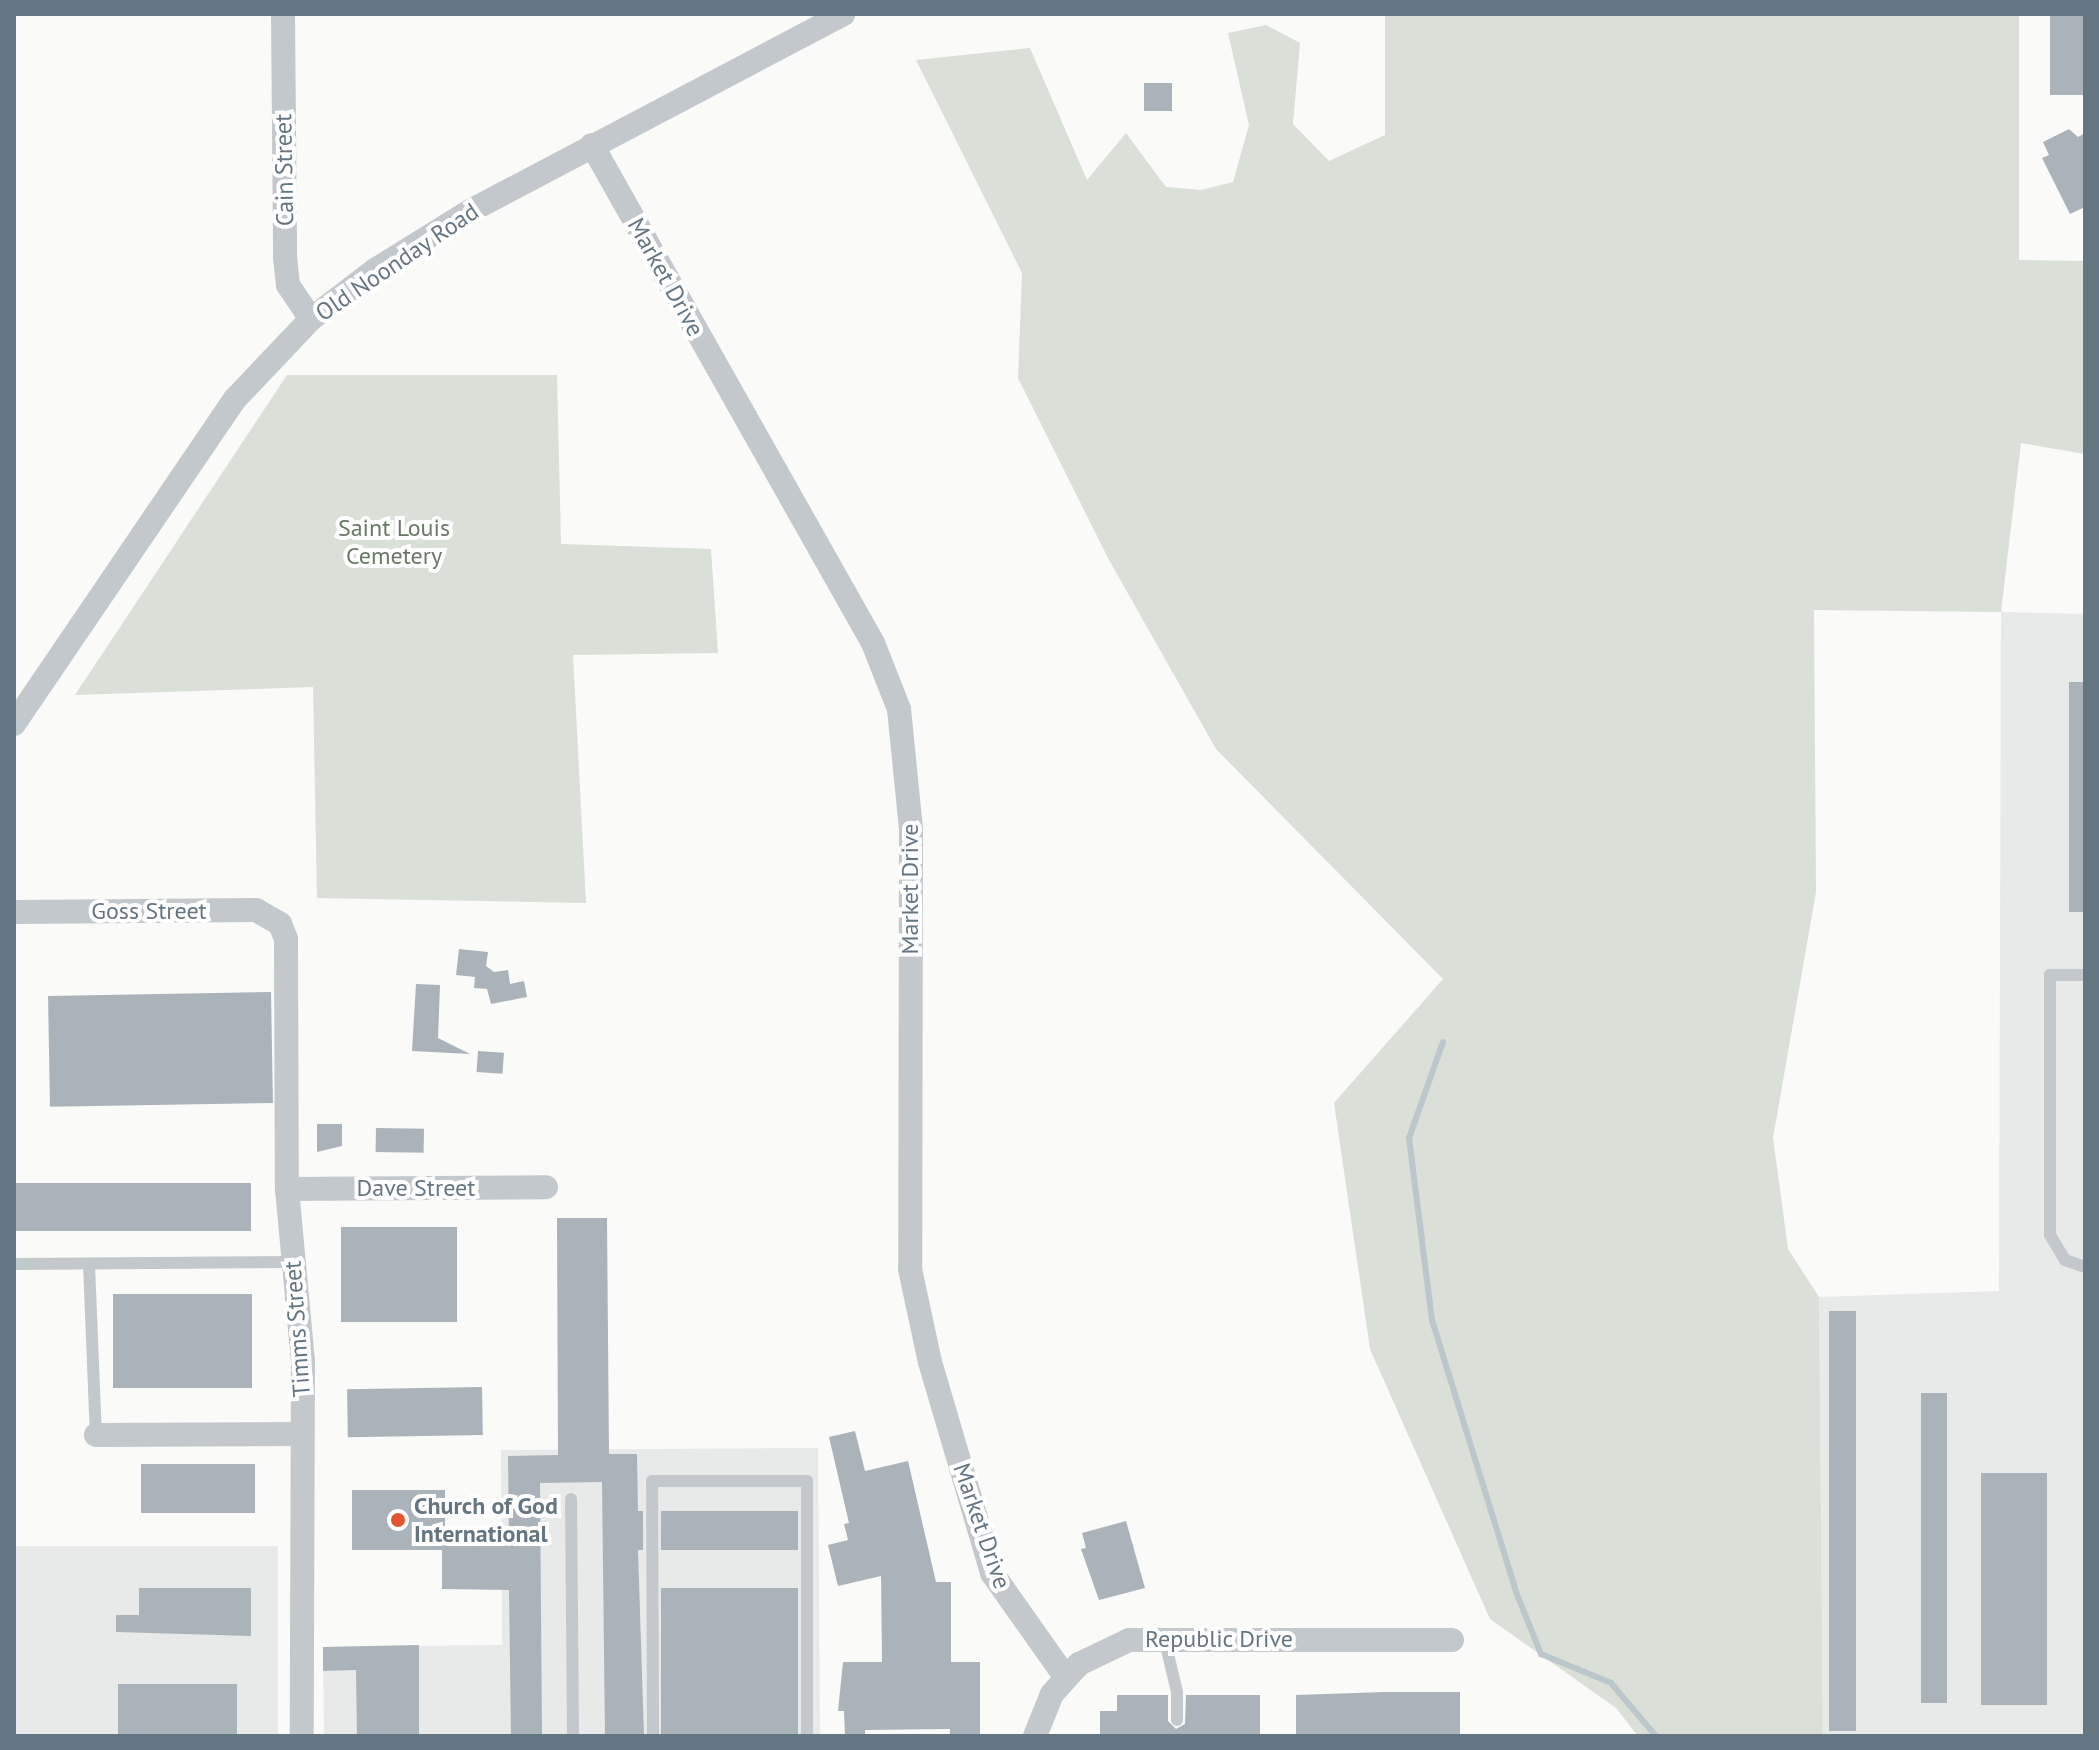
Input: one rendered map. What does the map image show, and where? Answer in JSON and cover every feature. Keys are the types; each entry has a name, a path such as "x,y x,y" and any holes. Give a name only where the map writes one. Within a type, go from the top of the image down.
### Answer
{"street":[{"name":"Cain Street","path":"283,14 285,257 288,285 311,319"},
{"name":"Old Noonday Road","path":"14,724 235,399 257,370 311,319 432,234 592,145 843,14"},
{"name":"Market Drive","path":"592,145 873,643 899,709 911,830 908,1219 915,1298 992,1573 1066,1678"},
{"name":"Goss Street","path":"14,912 256,910 280,924"},
{"name":"Timms Street","path":"280,924 286,939 287,1189 303,1361 302,1736"},
{"name":"Dave Street","path":"287,1189 546,1187"},
{"path":"96,1435 302,1434"},
{"name":"Republic Drive","path":"1035,1736 1044,1709 1066,1678 1111,1645 1164,1637 1452,1640"}],"lane":[{"path":"2085,975 2050,975 2050,1235 2065,1260 2085,1267"},
{"path":"14,1264 292,1262"},
{"path":"89,1264 96,1435"},
{"path":"653,1736 652,1481 807,1481 807,1736"},
{"path":"571,1499 573,1736"},
{"path":"1164,1637 1177,1692 1177,1720"}],"shaded area":[{"path":"2001,612 2085,614 2085,1736 1823,1736 1819,1297 1999,1291"},
{"path":"818,1448 820,1736 324,1736 323,1647 502,1645 501,1450"},
{"path":"14,1546 278,1546 278,1736 14,1736"}],"green space":[{"path":"1385,14 2019,14 2019,260 2085,261 2085,454 2021,443 2001,612 1814,610 1816,892 1773,1138 1788,1249 1819,1297 1823,1736 1638,1736 1616,1708 1490,1619 1370,1349 1334,1103 1443,979 1216,749 1109,560 1018,378 1022,273 916,60 1030,48 1087,180 1126,133 1166,187 1201,190 1233,182 1249,125 1228,33 1266,25 1300,43 1293,124 1329,161 1385,135"},
{"name":"Saint Louis Cemetery","path":"287,375 557,375 561,544 711,549 718,653 573,655 586,903 317,898 313,687 75,695"}],"building":[{"path":"2050,14 2085,14 2085,95 2050,95"},
{"path":"1144,83 1172,83 1172,111 1144,111"},
{"path":"2069,129 2078,137 2085,133 2085,207 2070,214 2042,158 2049,155 2043,142"},
{"path":"2069,682 2085,682 2085,912 2069,912"},
{"path":"459,949 488,952 486,966 494,972 508,970 510,984 524,981 527,997 491,1004 487,989 474,988 475,977 456,975"},
{"path":"416,984 440,985 438,1038 470,1054 412,1051"},
{"path":"271,992 273,1103 50,1107 48,996"},
{"path":"478,1051 504,1053 502,1074 477,1072"},
{"path":"317,1124 342,1124 342,1146 317,1152"},
{"path":"376,1128 424,1129 424,1153 376,1152"},
{"path":"14,1183 251,1183 251,1231 14,1231"},
{"path":"557,1218 607,1218 609,1454 637,1454 638,1511 643,1511 643,1550 638,1550 644,1736 605,1736 602,1482 540,1483 542,1736 511,1736 509,1590 442,1589 442,1550 352,1550 352,1490 445,1490 445,1538 509,1540 508,1456 558,1455"},
{"path":"341,1227 457,1227 457,1322 341,1322"},
{"path":"113,1294 252,1294 252,1388 113,1388"},
{"path":"1829,1311 1856,1311 1856,1731 1829,1731"},
{"path":"482,1387 483,1435 348,1437 347,1389"},
{"path":"1921,1393 1947,1393 1947,1703 1921,1703"},
{"path":"855,1431 865,1471 908,1461 936,1582 951,1582 951,1662 980,1662 980,1736 950,1736 950,1729 865,1730 865,1736 845,1736 844,1711 838,1711 843,1662 882,1662 881,1576 838,1586 828,1545 848,1540 844,1524 849,1523 829,1437"},
{"path":"141,1464 255,1464 255,1513 141,1513"},
{"path":"1981,1473 2047,1473 2047,1705 1981,1705"},
{"path":"661,1511 798,1511 798,1550 661,1550"},
{"path":"1126,1521 1145,1588 1099,1600 1081,1549 1086,1548 1082,1533"},
{"path":"139,1588 251,1588 251,1636 116,1632 116,1615 139,1615"},
{"path":"661,1588 798,1588 798,1736 661,1736"},
{"path":"419,1645 419,1736 357,1736 356,1670 323,1671 323,1647"},
{"path":"118,1684 237,1684 237,1736 118,1736"},
{"path":"1460,1692 1460,1736 1296,1736 1296,1695"},
{"path":"1117,1695 1168,1695 1168,1721 1176,1729 1185,1724 1186,1695 1260,1695 1260,1736 1100,1736 1100,1711 1117,1711"}],"waterway":[{"path":"1443,1042 1409,1138 1432,1320 1516,1592 1541,1654 1611,1683 1656,1736"}],"place":[{"name":"Church of God International","path":"398,1520"}]}
